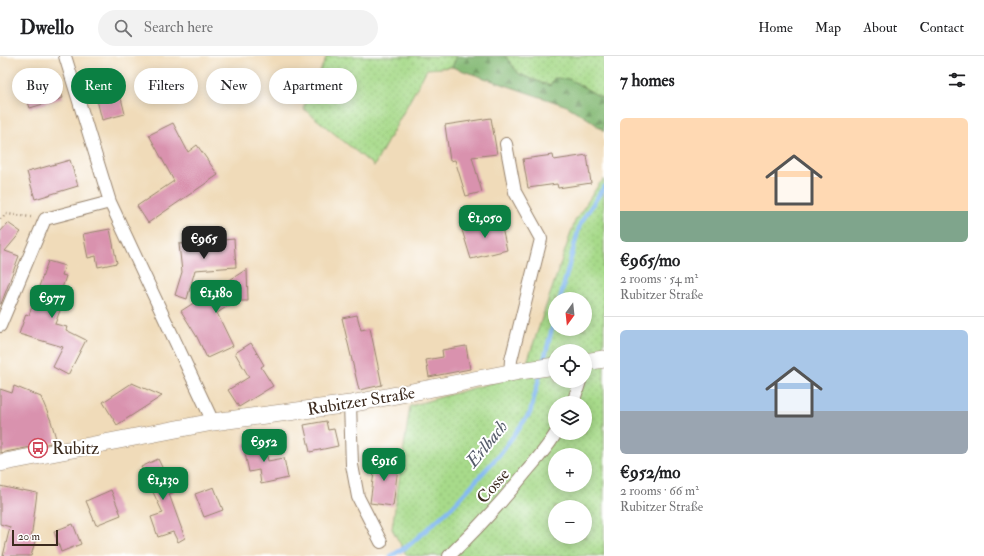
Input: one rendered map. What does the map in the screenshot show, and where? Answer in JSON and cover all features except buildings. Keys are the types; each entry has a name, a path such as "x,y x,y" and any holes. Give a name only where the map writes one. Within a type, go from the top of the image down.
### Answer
{"main road":[{"path":"592,361 604,359"},
{"name":"Rubitzer Straße","path":"0,463 213,422 350,404 548,367"}],"street":[{"path":"65,56 110,202 213,422"},
{"path":"506,144 515,192 541,239 511,360 515,372"},
{"path":"0,326 45,219 110,202"},
{"path":"350,404 352,465 358,497 381,542"},
{"name":"Cosse","path":"449,556 479,527 510,492 552,440"}],"path":[{"path":"0,219 7,214 45,219"}],"green space":[{"path":"327,56 457,56 452,67 427,69 374,166 303,108 305,104 357,104 357,68 321,68"},
{"path":"457,56 505,56 519,74 550,86 554,78 569,79 604,99 604,131 590,120 567,106 452,67"},
{"path":"505,56 604,56 604,99 569,79 550,86 519,74"},
{"path":"604,179 604,556 407,556 392,529 410,406 523,374 548,300 548,336 592,336 592,292 551,292 575,221 599,184"}],"waterway":[{"name":"Erlbach","path":"562,292 580,224 604,187"},
{"name":"Erlbach","path":"543,364 550,336"},
{"name":"Erlbach","path":"391,556 408,546 453,506 500,454 530,413 541,371"}],"place":[{"name":"Rubitz","path":"38,448"}]}
